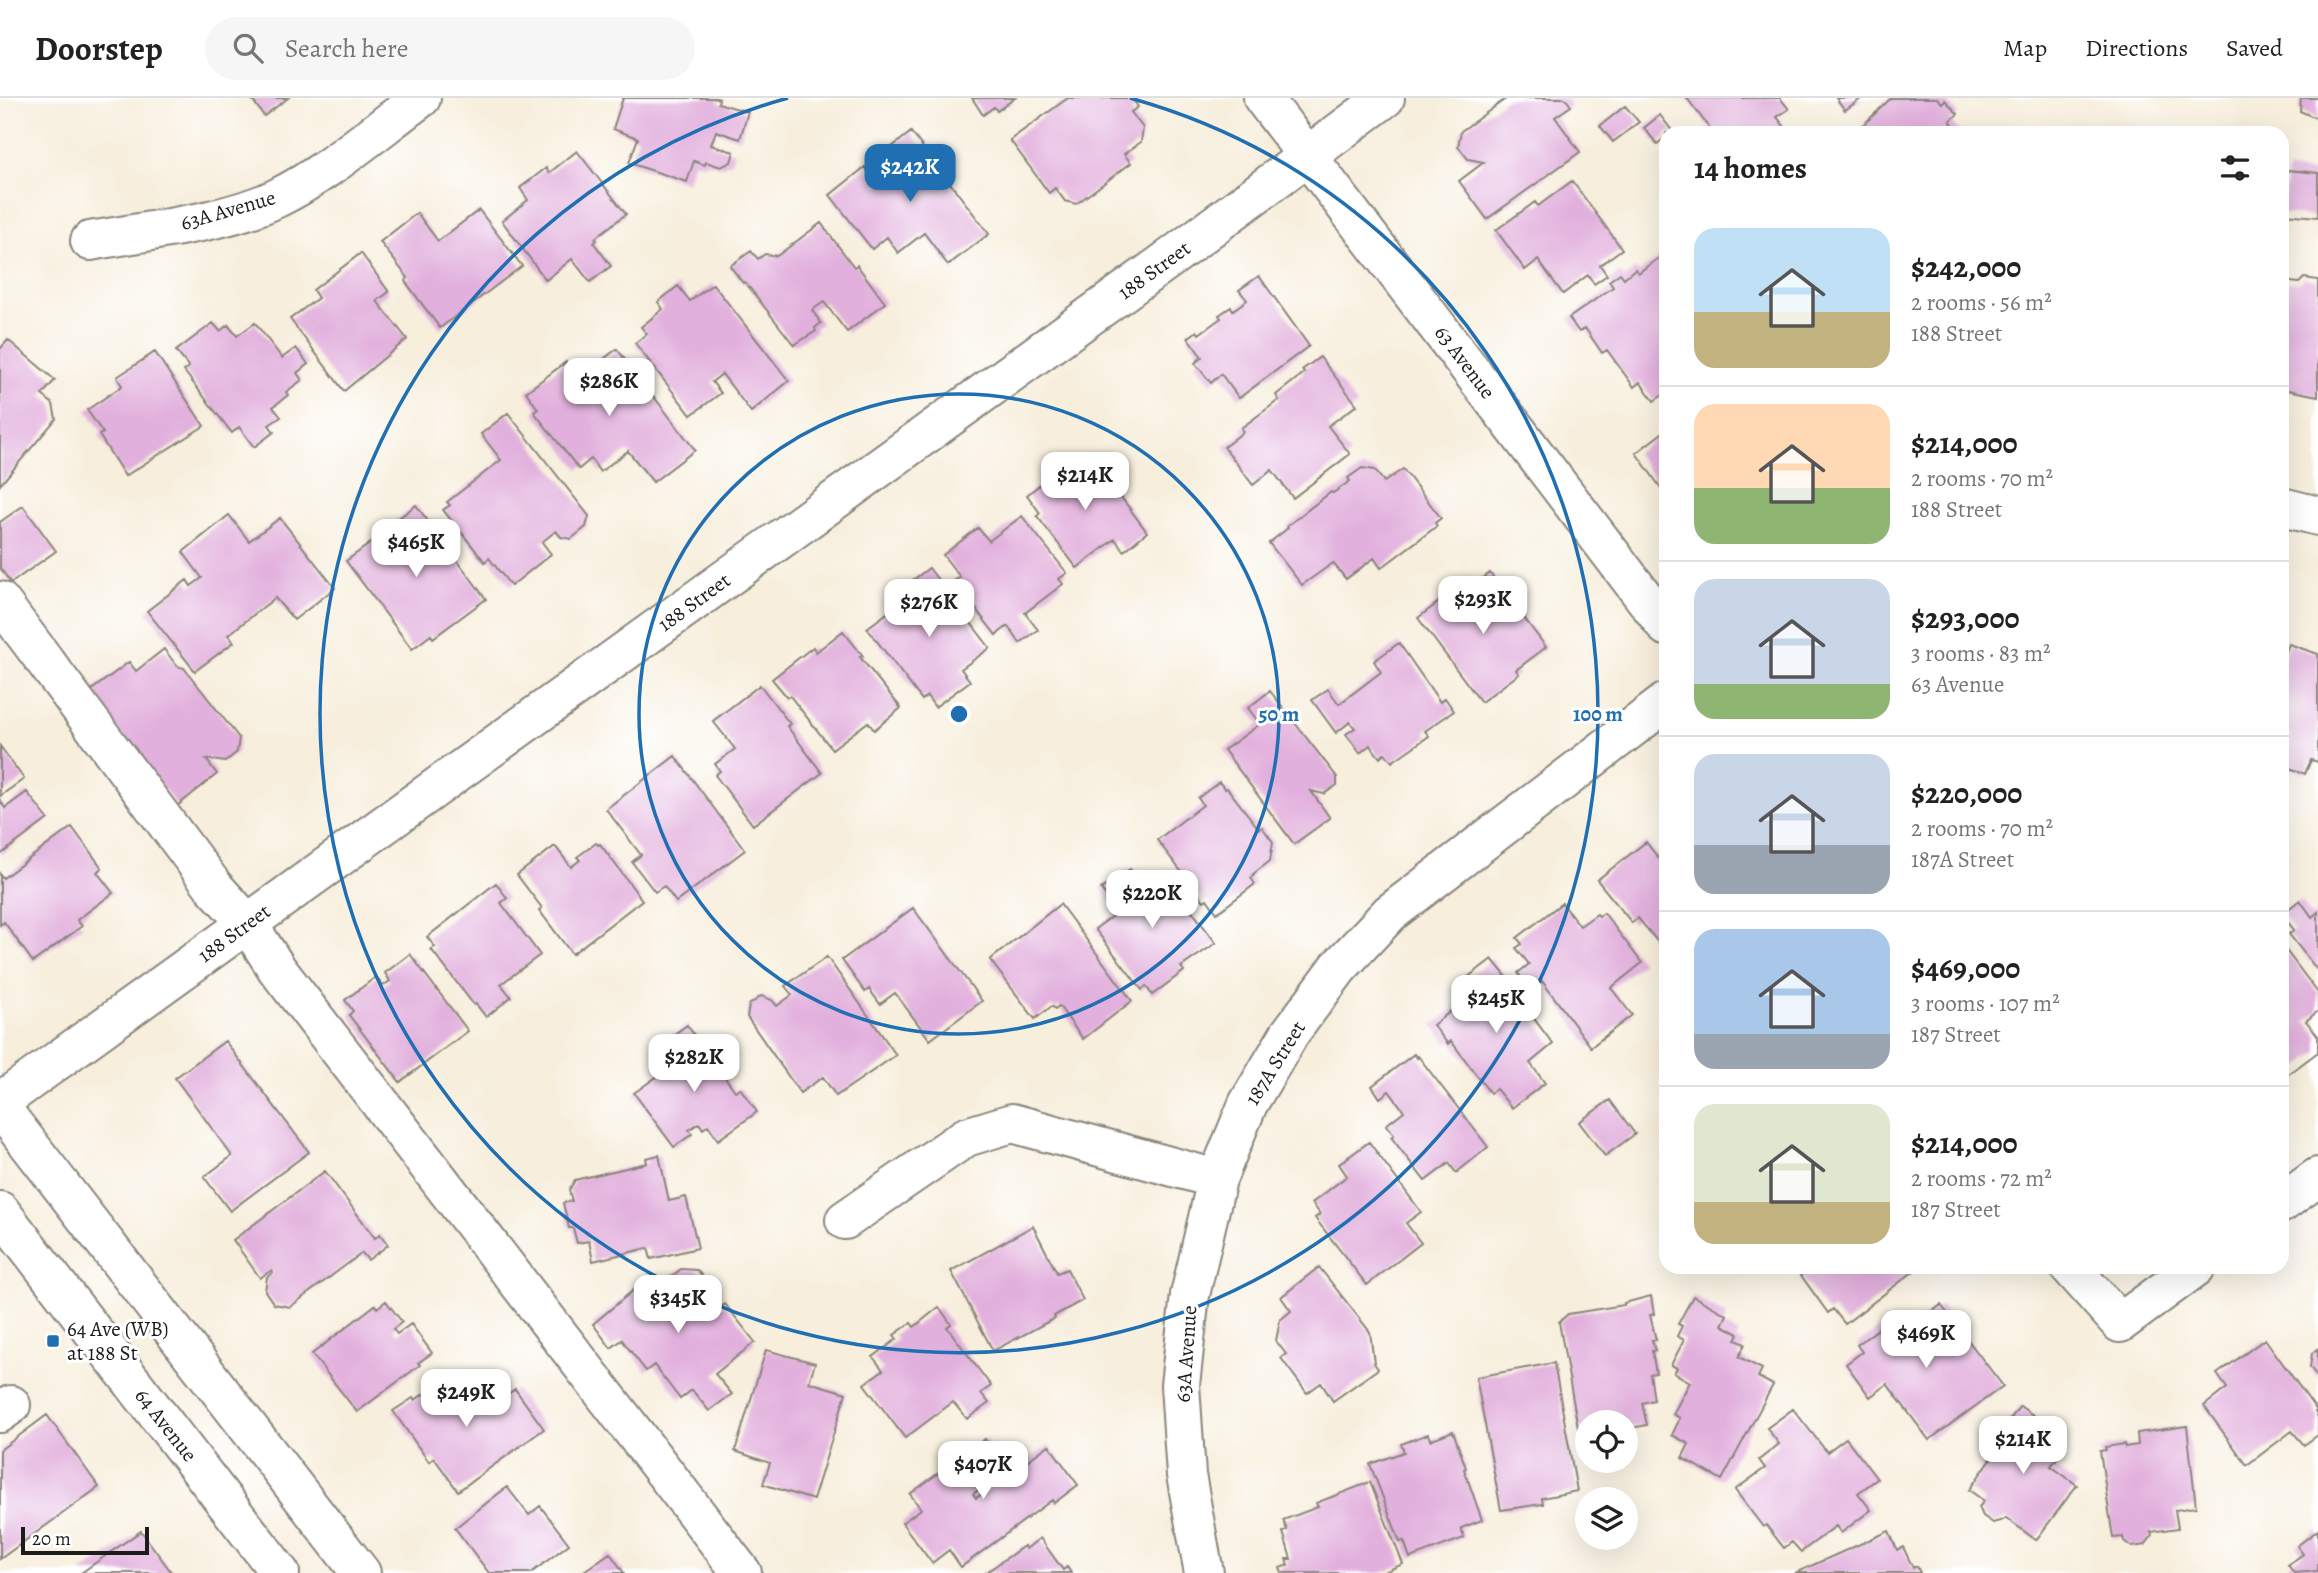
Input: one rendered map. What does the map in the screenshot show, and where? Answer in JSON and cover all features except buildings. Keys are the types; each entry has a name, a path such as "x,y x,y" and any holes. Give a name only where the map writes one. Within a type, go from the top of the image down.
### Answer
{"street":[{"name":"63A Avenue","path":"90,241 190,223 276,199 318,174 421,98"},
{"name":"63 Avenue","path":"1264,98 1659,617"},
{"name":"188 Street","path":"0,1105 1170,259 1385,98"},
{"path":"0,601 214,887 248,924 277,969 743,1573"},
{"name":"187A Street","path":"1216,1179 1248,1104 1290,1034 1339,967 1390,913 1659,707"},
{"path":"0,1105 361,1573"},
{"path":"845,1220 966,1137 1012,1123 1216,1179"},
{"path":"2289,1198 2318,1177"},
{"name":"63A Avenue","path":"1204,1573 1186,1475 1180,1385 1189,1295 1216,1179"},
{"name":"64 Avenue","path":"0,1211 280,1573"},
{"path":"2076,1274 2120,1323 2186,1274"}],"place":[{"name":"64 Ave (WB) at 188 St","path":"53,1341"}]}
